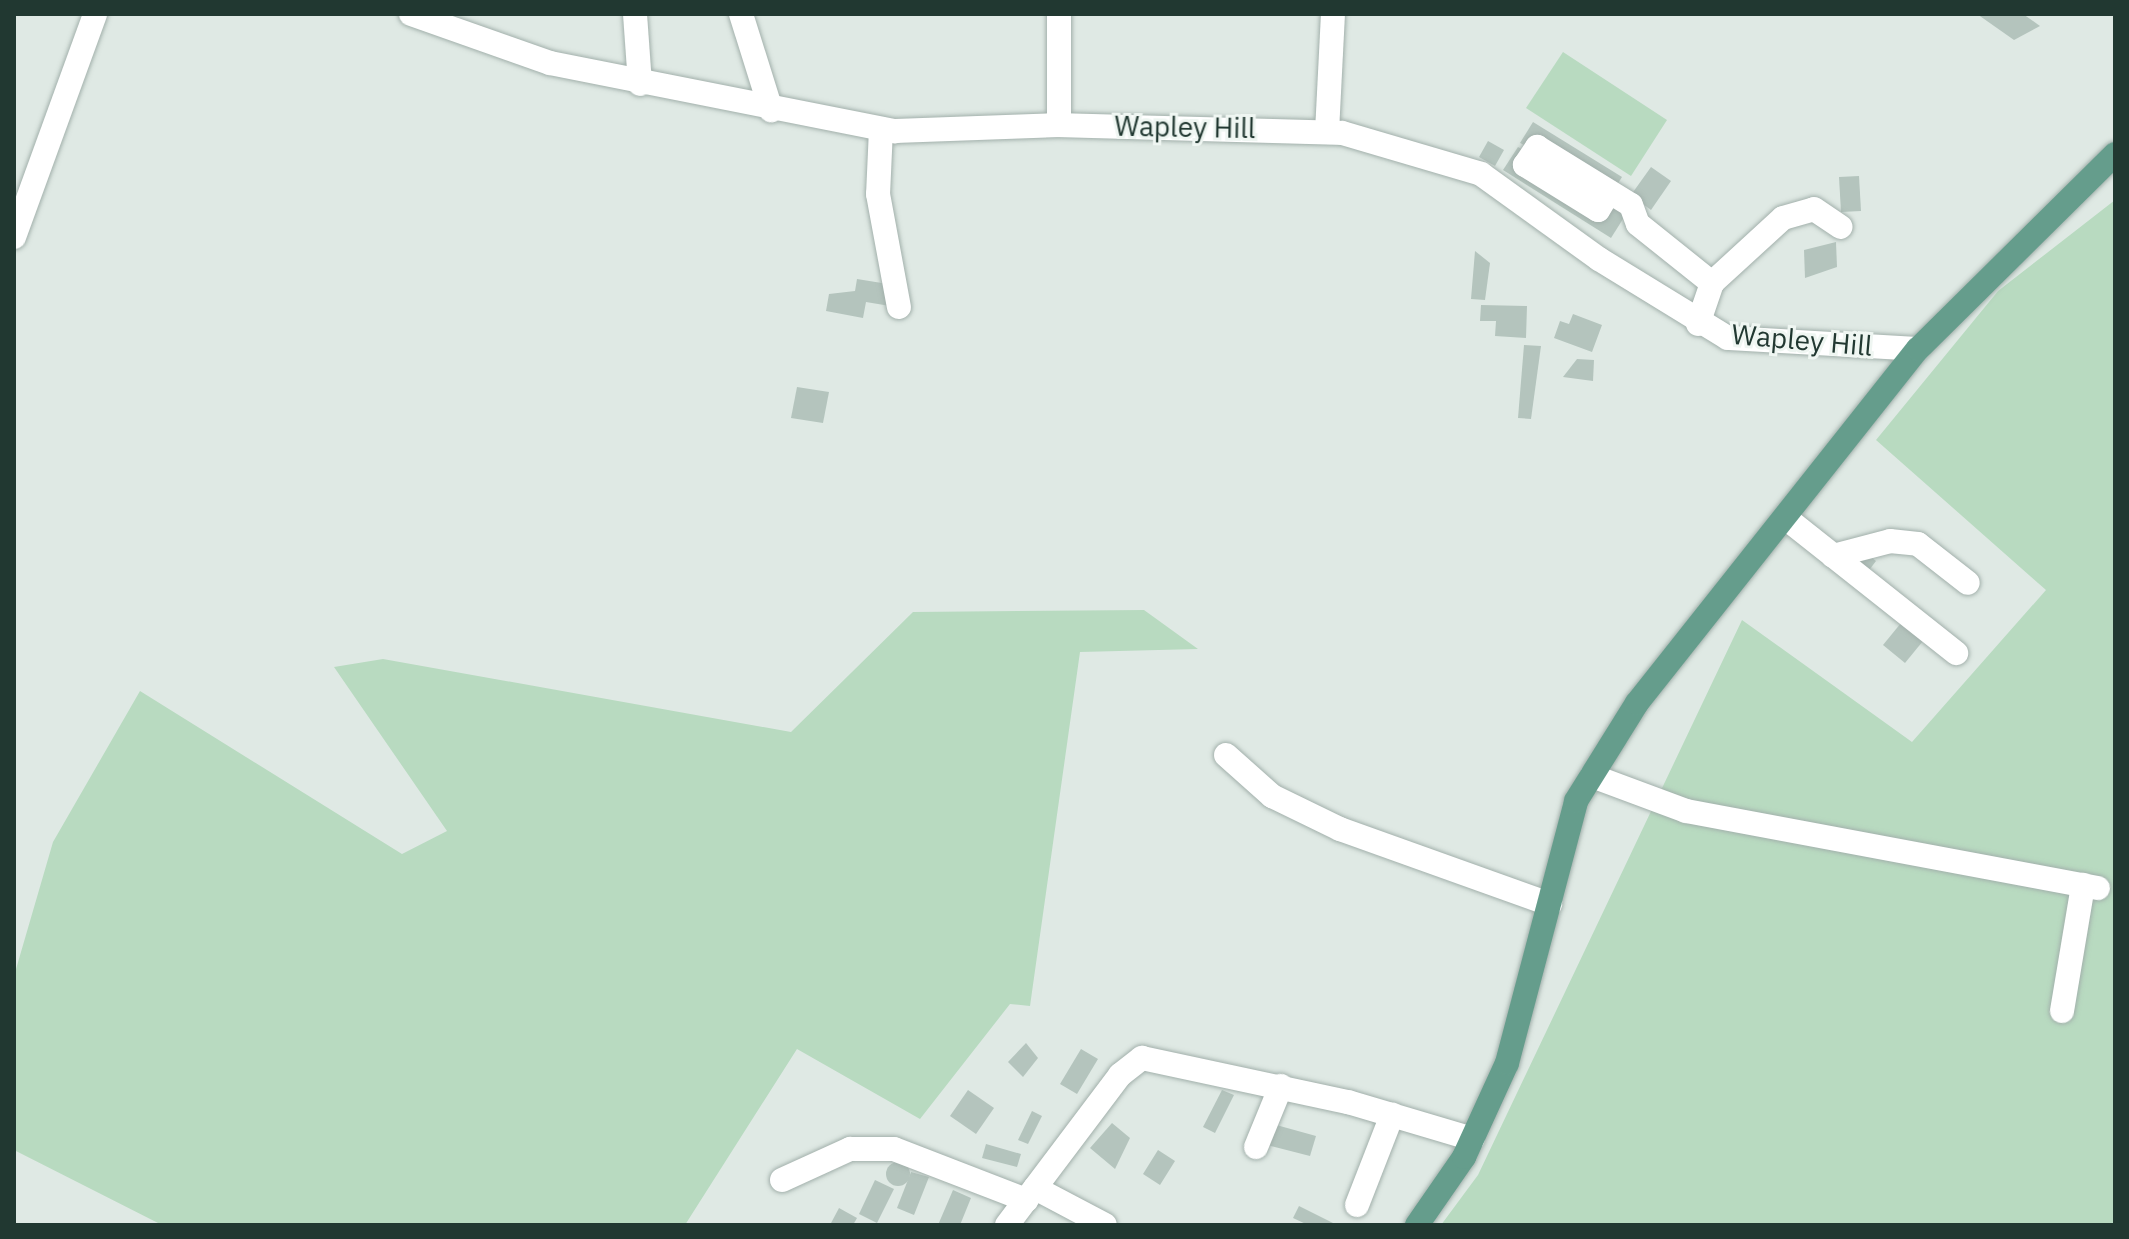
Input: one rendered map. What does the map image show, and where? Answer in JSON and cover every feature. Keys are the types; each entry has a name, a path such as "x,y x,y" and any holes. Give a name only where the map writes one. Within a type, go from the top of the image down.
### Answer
{"main road":[{"path":"1417,1225 1473,1139 1507,1063 1576,801 1637,703 1787,519 1918,349 2115,154"}],"street":[{"path":"14,237 95,14"},
{"name":"Wapley Hill","path":"411,14 550,63 640,84 881,129 996,132 1059,125 1327,132 1481,174 1698,324 1728,338 1918,349"},
{"path":"635,14 640,84"},
{"path":"741,14 771,110"},
{"path":"1059,14 1059,125"},
{"path":"1327,132 1333,14"},
{"path":"881,129 878,194 899,307"},
{"path":"1609,192 1712,283"},
{"path":"1698,324 1712,283 1794,211 1814,209 1841,227"},
{"path":"1787,519 1956,653"},
{"path":"1833,556 1890,541 1918,544 1968,583"},
{"path":"1226,755 1272,796 1340,829 1550,904"},
{"path":"1592,776 1686,811 2090,887 2062,1011"},
{"path":"1007,1225 1120,1075 1142,1058 1281,1086 1473,1139"},
{"path":"1256,1147 1281,1086"},
{"path":"1357,1205 1392,1115"},
{"path":"782,1180 850,1149 894,1149 1030,1194 1105,1225"}],"green space":[{"path":"1563,52 1667,120 1631,176 1526,108"},
{"path":"2115,200 2115,1225 1441,1225 1478,1175 1742,620 1912,742 2046,590 1876,440 1998,291"},
{"path":"1144,610 1198,649 1080,652 1030,1006 1010,1004 920,1119 797,1049 685,1225 162,1225 14,1150 14,976 53,842 140,691 402,854 447,831 334,667 383,659 791,732 913,612"}],"building":[{"path":"1977,14 2023,14 2040,26 2014,40"},
{"path":"1533,122 1622,177 1615,188 1520,143"},
{"path":"1488,141 1504,150 1495,166 1479,157"},
{"path":"1518,147 1628,211 1611,238 1503,170"},
{"path":"1651,167 1671,181 1651,210 1631,195"},
{"path":"1859,176 1861,211 1841,212 1839,177"},
{"path":"1836,242 1837,267 1805,278 1804,250"},
{"path":"1475,251 1490,263 1485,300 1471,299"},
{"path":"857,279 894,285 890,306 866,302 863,318 826,311 829,294 855,291"},
{"path":"1481,305 1527,306 1526,338 1495,336 1496,321 1480,321"},
{"path":"1573,314 1602,325 1592,352 1554,338 1560,321 1569,324"},
{"path":"1524,345 1541,346 1531,419 1518,418"},
{"path":"1577,359 1594,360 1593,381 1563,377"},
{"path":"797,387 829,392 823,423 791,418"},
{"path":"1866,553 1876,561 1867,573 1856,565"},
{"path":"1901,623 1923,641 1905,663 1883,645"},
{"path":"1026,1043 1038,1058 1023,1077 1008,1062"},
{"path":"1081,1049 1098,1059 1077,1094 1060,1084"},
{"path":"968,1090 994,1108 976,1134 950,1116"},
{"path":"1222,1090 1234,1095 1215,1133 1203,1127"},
{"path":"1032,1111 1042,1116 1028,1144 1018,1140"},
{"path":"1112,1123 1130,1138 1115,1169 1090,1148"},
{"path":"1269,1123 1316,1136 1310,1156 1263,1144"},
{"path":"986,1144 1021,1154 1017,1167 982,1158"},
{"path":"1158,1150 1175,1161 1160,1185 1143,1174"},
{"path":"898,1162 906,1166 910,1174 906,1182 898,1186 890,1182 886,1174 890,1166"},
{"path":"911,1172 929,1177 914,1215 897,1208"},
{"path":"875,1180 894,1189 877,1223 859,1214"},
{"path":"953,1190 971,1198 960,1225 938,1225"},
{"path":"1299,1206 1337,1225 1308,1225 1293,1218"},
{"path":"839,1208 857,1218 853,1225 830,1225"}]}
